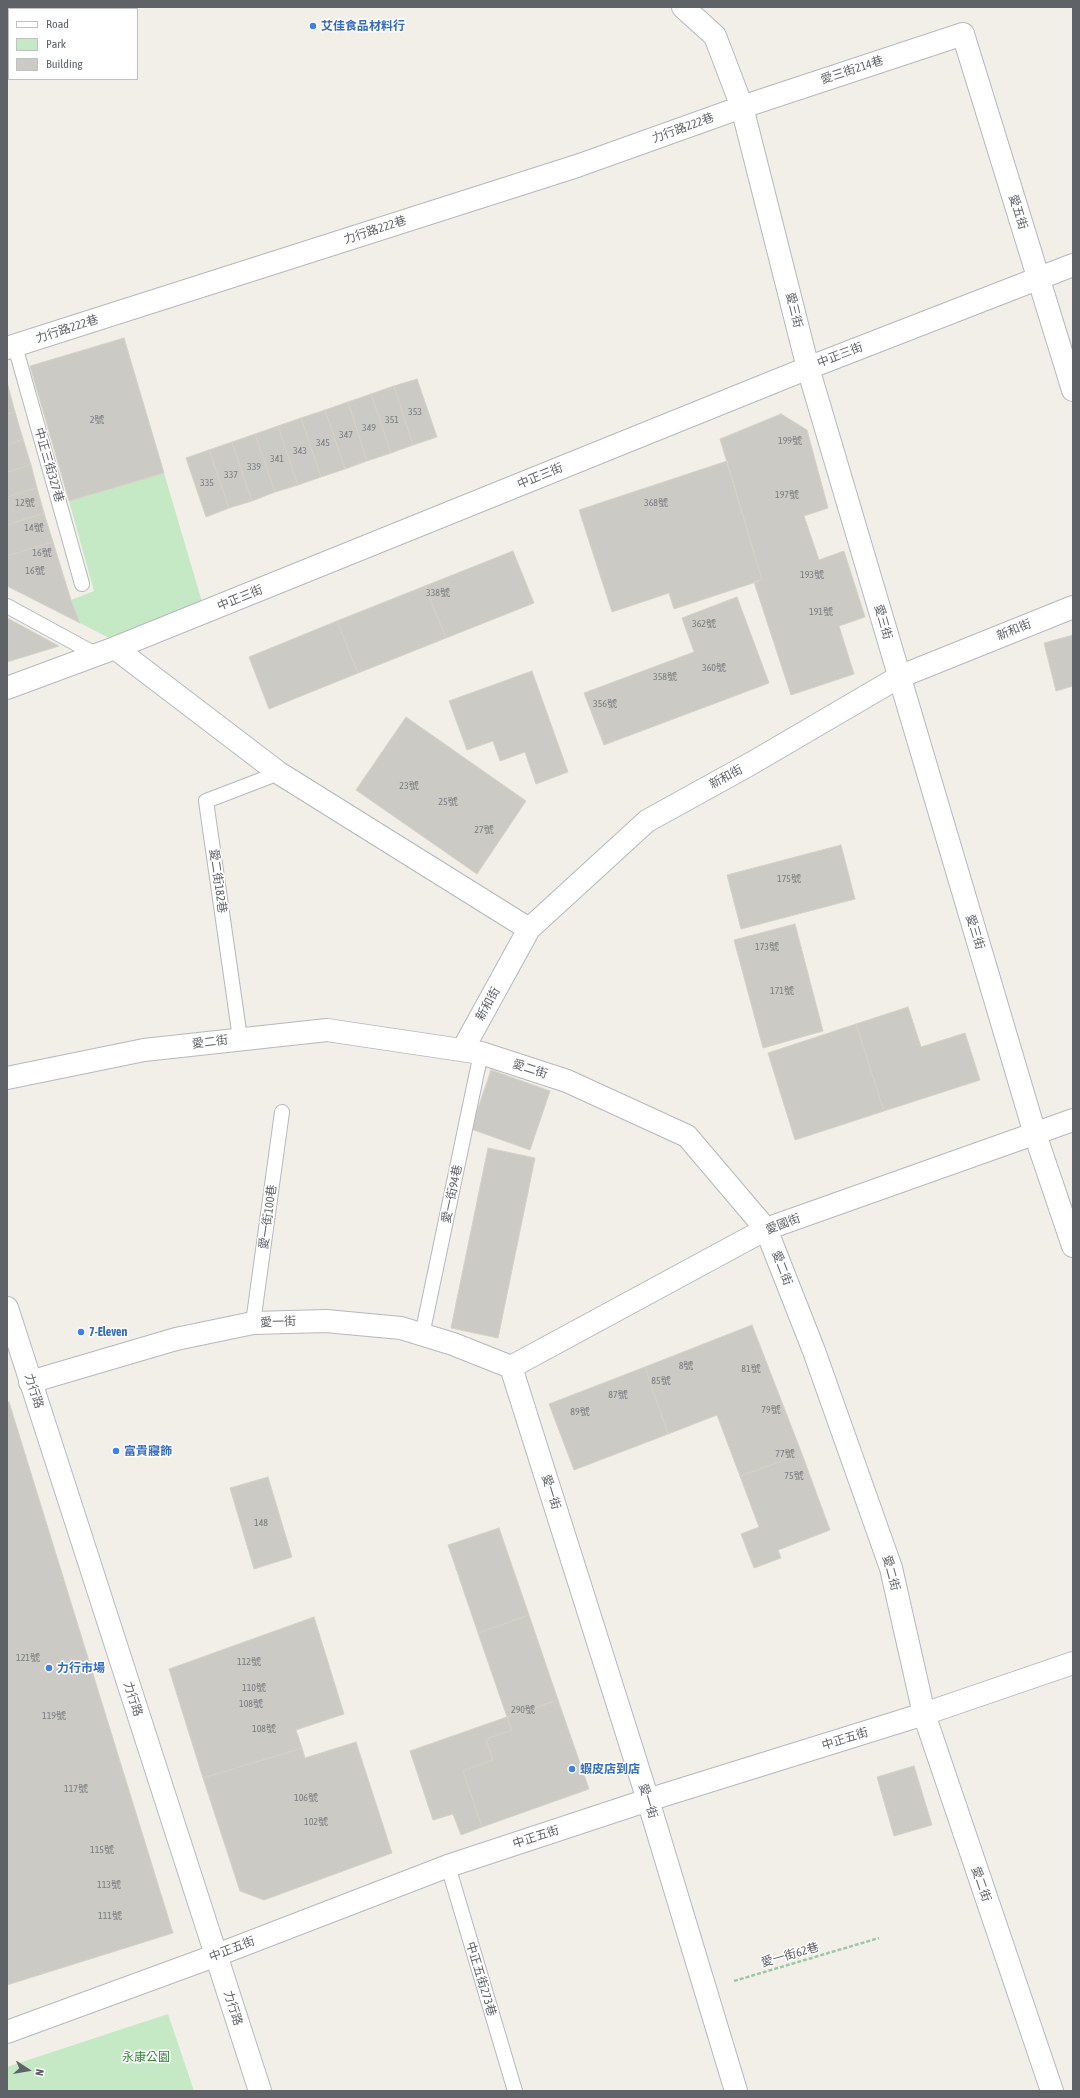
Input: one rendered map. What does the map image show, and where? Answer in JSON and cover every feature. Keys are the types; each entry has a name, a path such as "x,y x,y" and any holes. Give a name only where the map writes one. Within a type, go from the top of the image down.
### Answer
{"street":[{"name":"愛三街","path":"683,7 715,36 742,106 808,368 1035,1134 1073,1246"},
{"name":"愛三街214巷","path":"742,106 963,34"},
{"name":"愛五街","path":"963,34 1073,390"},
{"name":"力行路222巷","path":"11,347 577,166 742,106"},
{"name":"中正三街","path":"7,688 106,652 808,368 1073,265"},
{"name":"新和街","path":"472,1051 529,929 646,820 752,764 899,677 1073,606"},
{"path":"106,652 279,773 529,929"},
{"name":"愛二街","path":"7,1078 144,1050 240,1038 327,1030 472,1051 567,1081 687,1136 766,1229 814,1351 891,1568 924,1714 1052,2091"},
{"name":"愛國街","path":"511,1367 766,1229 1073,1120"},
{"name":"力行路","path":"7,1308 260,2091"},
{"name":"愛一街","path":"30,1382 176,1339 253,1323 326,1321 400,1328 422,1334 511,1367 648,1800 736,2091"},
{"name":"中正五街","path":"7,2032 217,1955 448,1866 648,1800 924,1714 1073,1663"}],"lane":[{"name":"中正三街327巷","path":"11,347 82,584"},
{"path":"7,606 106,652"},
{"name":"愛二街182巷","path":"240,1038 206,801 279,773"},
{"name":"愛一街94巷","path":"422,1334 472,1051"},
{"name":"愛一街100巷","path":"253,1323 282,1112"},
{"name":"中正五街273巷","path":"448,1866 515,2091"}],"path":[{"name":"愛一街62巷","path":"705,1989 879,1938"}],"green space":[{"path":"164,473 202,602 109,638 80,623 71,600 94,591 69,501"},
{"name":"永康公園","path":"168,2014 194,2091 7,2091 7,2067"}],"building":[{"path":"124,338 164,473 69,501 30,366"},
{"path":"417,379 437,437 413,445 394,386"},
{"path":"7,382 15,412 7,414"},
{"path":"394,386 413,445 391,453 371,394"},
{"path":"371,394 391,453 367,461 348,402"},
{"path":"348,402 367,461 345,469 325,410"},
{"path":"325,410 345,469 321,477 301,418"},
{"path":"15,412 23,439 7,445 7,414"},
{"path":"781,414 807,430 828,508 804,516 819,560 844,551 865,617 839,626 854,674 791,695 754,582 762,580 720,439"},
{"path":"301,418 321,477 298,485 278,426"},
{"path":"278,426 298,485 275,492 255,434"},
{"path":"255,434 275,492 252,501 232,442"},
{"path":"23,439 31,465 7,472 7,445"},
{"path":"232,442 252,501 229,508 209,450"},
{"path":"209,450 229,508 206,517 186,458"},
{"path":"727,461 762,580 674,609 669,593 612,612 579,510"},
{"path":"31,465 37,488 7,497 7,472"},
{"path":"37,488 44,513 7,525 7,497"},
{"path":"44,513 53,542 7,556 7,525"},
{"path":"53,542 71,600 80,623 7,586 7,556"},
{"path":"513,551 534,603 446,638 425,586"},
{"path":"425,586 446,638 358,673 337,621"},
{"path":"737,597 769,683 604,745 584,693 694,652 682,618"},
{"path":"9,619 59,646 7,662 7,620"},
{"path":"337,621 358,673 269,709 249,657"},
{"path":"1073,635 1073,686 1056,691 1044,643"},
{"path":"532,671 568,772 536,784 525,752 500,761 493,741 467,750 449,701"},
{"path":"406,717 526,801 477,874 356,790"},
{"path":"841,845 855,899 741,929 727,875"},
{"path":"795,924 823,1031 763,1048 734,940"},
{"path":"908,1007 921,1047 965,1033 980,1080 884,1111 856,1024"},
{"path":"856,1024 884,1111 795,1140 768,1053"},
{"path":"491,1070 550,1091 530,1150 471,1129"},
{"path":"488,1148 535,1158 498,1338 451,1328"},
{"path":"752,1325 802,1454 740,1476 717,1415 668,1434 645,1367"},
{"path":"645,1367 668,1434 574,1470 549,1404"},
{"name":"力行市場","path":"9,1402 173,1933 7,1985 7,1403"},
{"path":"802,1454 830,1530 778,1550 781,1558 754,1568 741,1534 759,1527 740,1476"},
{"path":"268,1477 292,1557 254,1569 230,1488"},
{"path":"499,1528 529,1615 478,1633 448,1545"},
{"path":"529,1615 558,1700 507,1717 478,1633"},
{"path":"314,1617 344,1714 296,1730 302,1748 203,1778 169,1669"},
{"path":"558,1700 589,1789 482,1827 463,1771 493,1760 486,1739 512,1730 507,1717"},
{"path":"507,1717 512,1730 486,1739 493,1760 463,1771 482,1827 461,1835 453,1814 433,1820 410,1751"},
{"path":"356,1742 392,1853 264,1900 240,1891 203,1778 302,1748 305,1758"},
{"path":"914,1766 932,1825 894,1836 877,1777"}],"place":[{"name":"艾佳食品材料行","path":"313,26"},
{"name":"7-Eleven","path":"81,1332"},
{"name":"富貴寢飾","path":"116,1451"},
{"name":"力行市場","path":"49,1668"},
{"name":"蝦皮店到店","path":"572,1769"}]}
